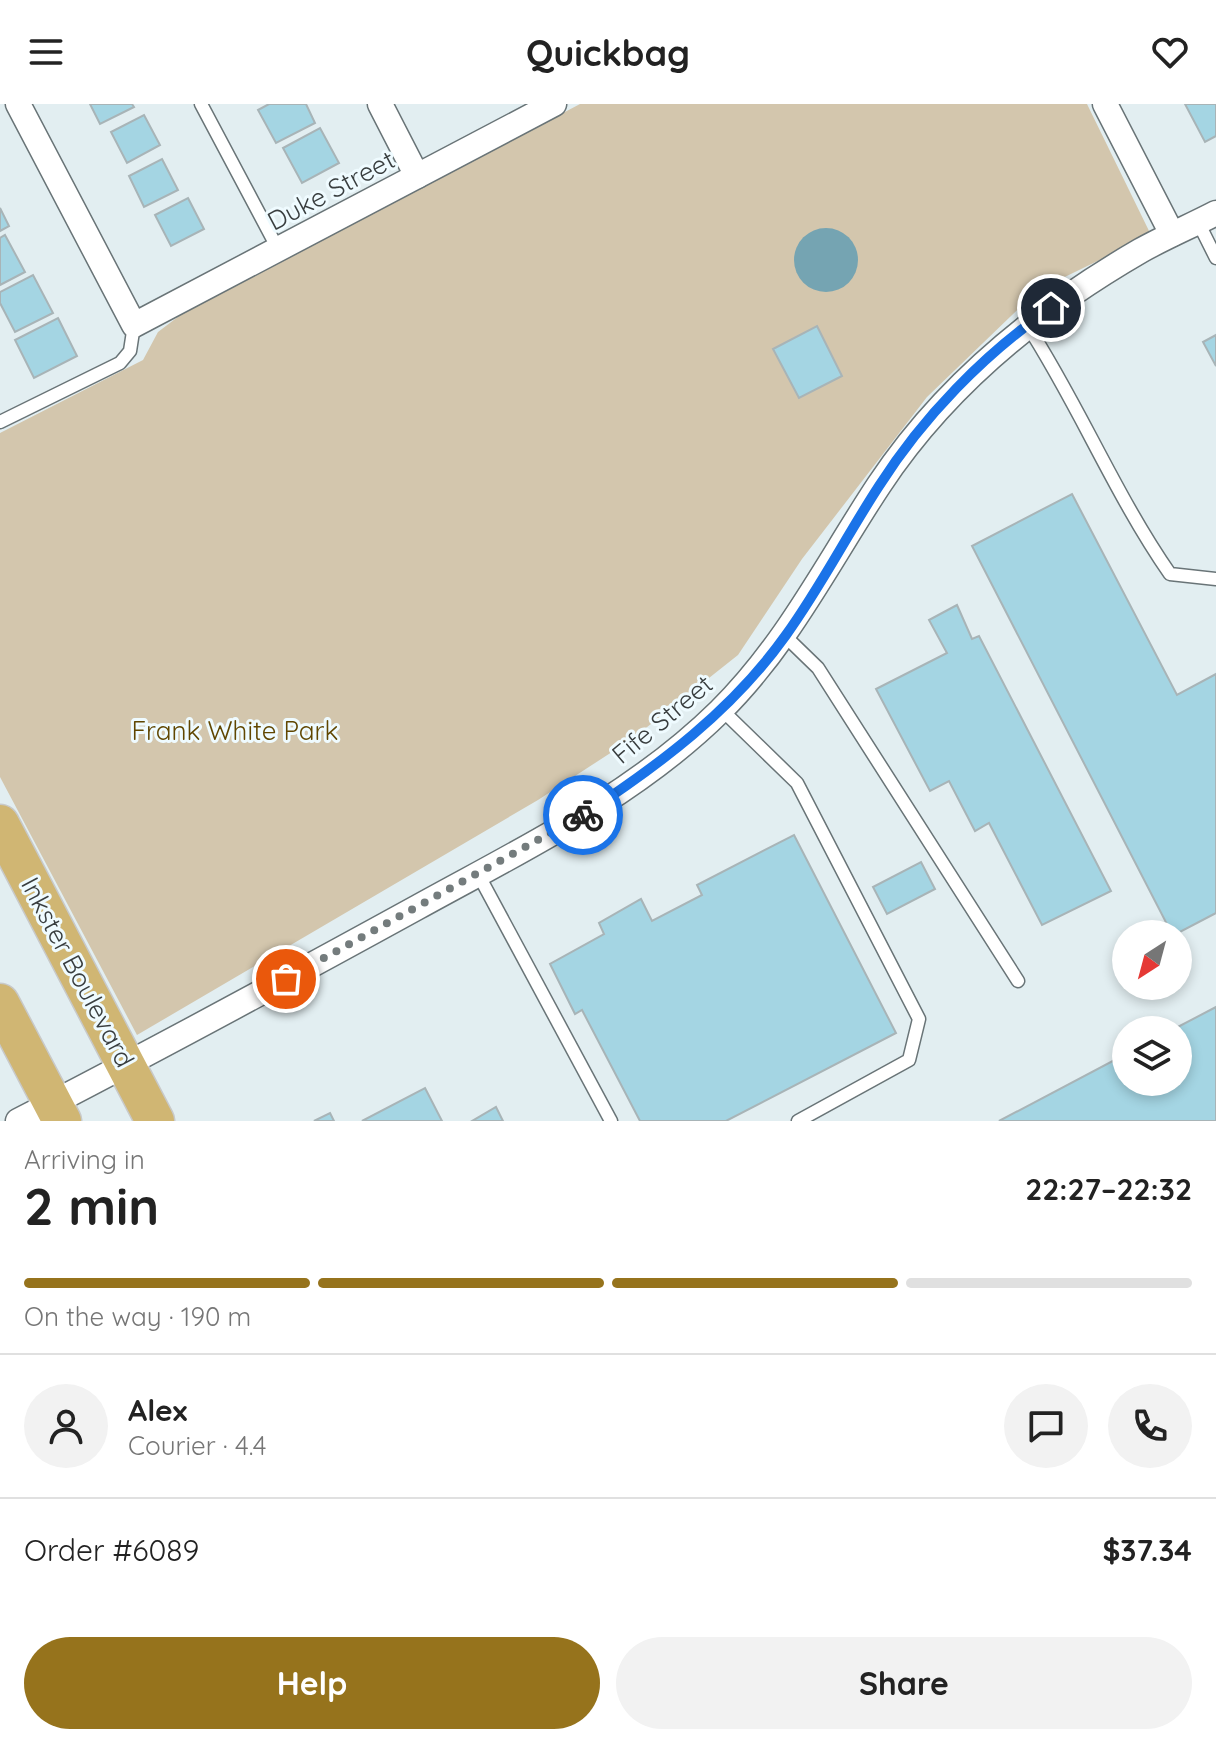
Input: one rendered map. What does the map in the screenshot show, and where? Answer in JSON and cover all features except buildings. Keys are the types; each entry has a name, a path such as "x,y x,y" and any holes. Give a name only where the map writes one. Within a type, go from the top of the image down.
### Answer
{"main road":[{"name":"Inkster Boulevard","path":"0,824 155,1121"},
{"path":"0,1003 57,1112"}],"street":[{"path":"18,104 134,325"},
{"path":"380,104 417,176"},
{"name":"Duke Street","path":"134,325 554,104"},
{"path":"1105,104 1172,234"},
{"name":"Fife Street","path":"18,1121 57,1112 126,1066 579,817 659,765 722,710 785,636 881,482 925,425 971,374 1027,325 1100,275 1207,218"}],"lane":[{"path":"201,104 278,249"},
{"path":"1207,218 1216,258"},
{"path":"0,422 120,363 130,351 134,325"},
{"path":"1027,325 1054,367 1138,528 1170,574 1216,579"},
{"path":"785,636 818,668 1018,981"},
{"path":"722,710 797,783 919,1019 909,1060 798,1121"},
{"path":"478,874 611,1121"}],"green space":[{"name":"Frank White Park","path":"580,104 1087,104 1151,235 1038,290 927,397 802,559 738,655 632,739 538,800 137,1035 0,777 0,433 143,360 158,332 183,313"}],"water":[{"path":"826,228 849,237 858,260 849,283 826,292 803,283 794,260 803,237"}],"way so far":[{"path":"286,979 583,815"}],"route":[{"path":"583,815 659,765 722,710 785,636 881,482 925,425 971,374 1051,308"}]}
